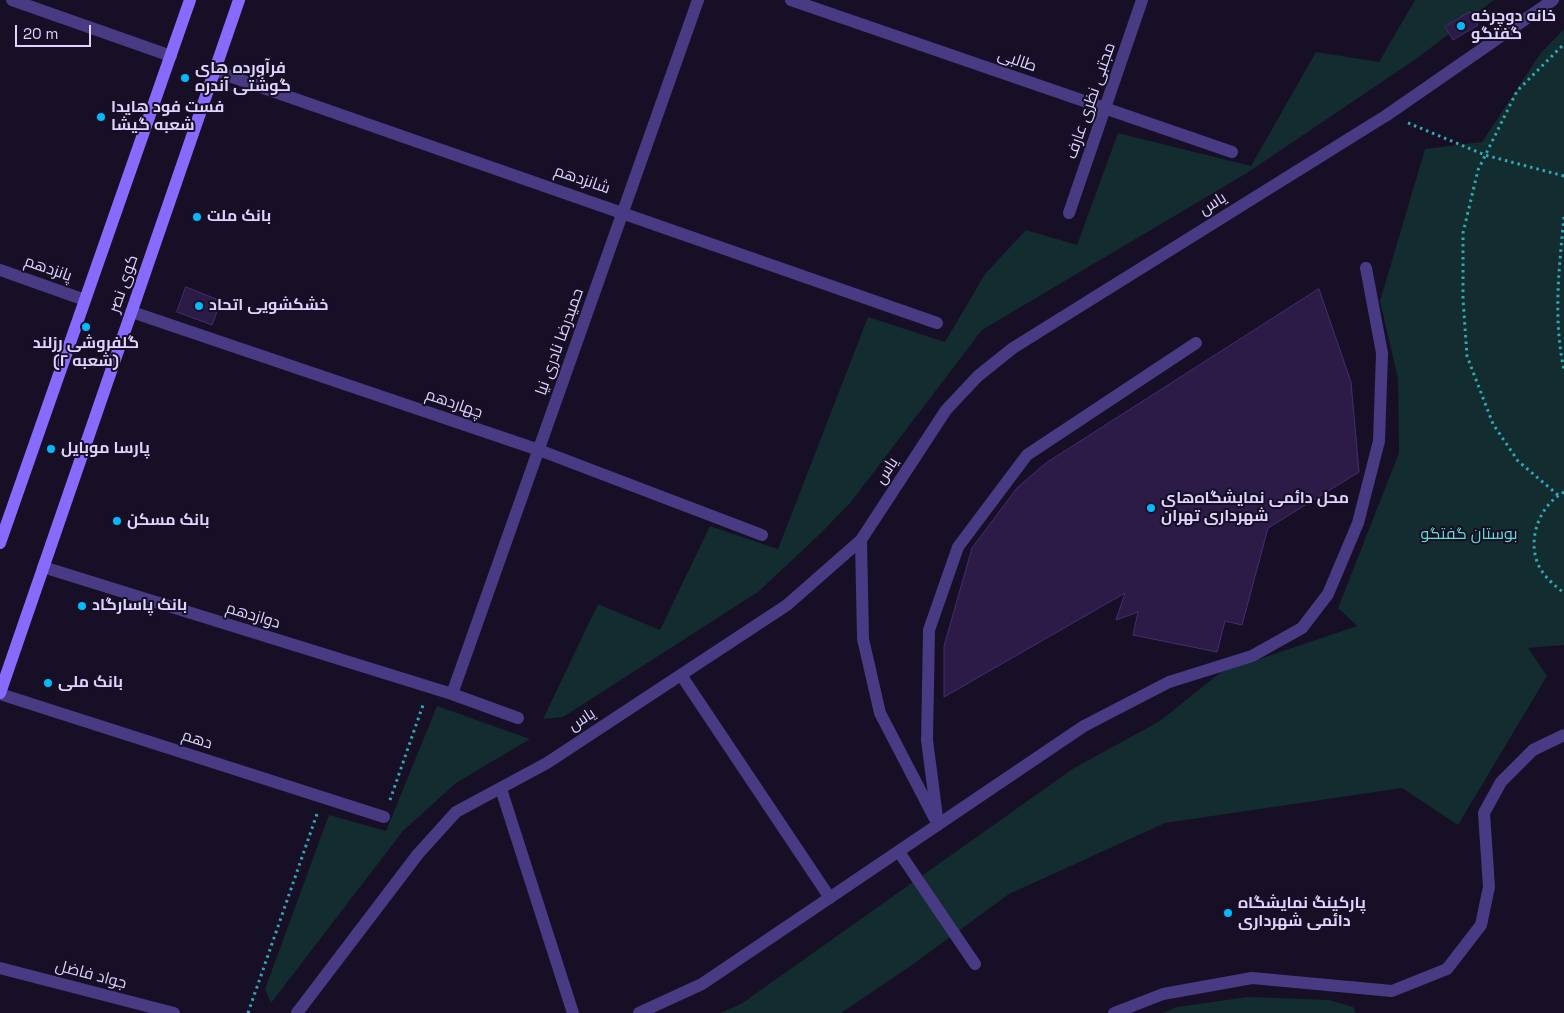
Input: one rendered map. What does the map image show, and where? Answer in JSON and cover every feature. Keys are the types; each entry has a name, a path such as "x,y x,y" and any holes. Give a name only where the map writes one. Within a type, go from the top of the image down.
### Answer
{"main road":[{"name":"کوی نصر","path":"1,539 190,0"},
{"name":"کوی نصر","path":"0,693 240,0"}],"street":[{"path":"12,0 170,56"},
{"name":"حمیدرضا نادری نیا","path":"452,694 698,0"},
{"name":"طالبی","path":"791,0 1232,152"},
{"name":"مجتبی نظری عارف","path":"1069,212 1142,0"},
{"name":"یاس","path":"297,1013 418,854 456,812 547,763 787,605 861,540 946,410 978,376 1013,348 1387,115 1553,0"},
{"name":"شانزدهم","path":"215,71 937,323"},
{"path":"639,1013 702,984 1084,726 1169,682 1252,656 1302,628 1328,594 1354,532 1379,442 1382,353 1366,268"},
{"name":"پانزدهم","path":"0,270 85,300"},
{"name":"چهاردهم","path":"132,312 539,450 762,535"},
{"path":"938,825 927,740 928,630 958,547 1027,455 1196,343"},
{"path":"861,540 863,639 880,713 938,825"},
{"name":"دوازدهم","path":"43,567 452,694 518,718"},
{"path":"680,675 830,898"},
{"name":"دهم","path":"0,693 384,817"},
{"path":"1114,1013 1163,994 1252,978 1392,991 1447,969 1481,925 1489,888 1484,813 1501,782 1533,750 1564,735"},
{"path":"501,789 574,1013"},
{"path":"899,852 975,964"},
{"name":"جواد فاضل","path":"0,968 174,1013"}],"path":[{"path":"1558,496 1518,461 1493,424 1467,356 1462,299 1463,234 1478,170 1516,91 1564,44"},
{"path":"1387,115 1485,155 1564,176"},
{"path":"1564,217 1557,298 1559,337 1564,370"},
{"path":"1564,492 1541,514 1534,543 1538,563 1546,577 1564,592"},
{"path":"384,817 429,688"},
{"path":"248,1013 323,797"}],"green space":[{"path":"1415,0 1494,0 1416,59 1247,173 982,330 851,502 758,592 563,717 543,719 598,604 660,630 710,526 778,549 868,317 945,342 985,274 1026,230 1077,245 1118,133 1251,166 1316,52 1379,62"},
{"name":"بوستان گفتگو","path":"1564,29 1564,645 1528,648 1547,676 1458,825 1402,788 1165,823 1009,894 912,965 841,1013 720,1013 741,1004 1074,768 1160,721 1221,672 1357,626 1338,608 1399,453 1398,379 1380,301 1425,149 1482,142 1540,54"},
{"path":"437,706 530,739 456,783 403,831 271,1003 265,989 329,815 386,831"},
{"path":"1248,997 1329,1000 1353,1007 1356,1013 1163,1013 1177,1007"}],"building":[{"name":"خانه دوچرخه گفتگو","path":"1470,12 1478,25 1453,40 1445,27"},
{"name":"خشکشویی اتحاد","path":"186,287 221,301 212,325 177,312"},
{"name":"محل دائمی نمایشگاه‌های شهرداری تهران","path":"1319,289 1351,382 1359,472 1268,528 1242,625 1225,621 1217,652 1133,635 1138,612 1116,620 1125,593 944,697 944,646 972,548 1017,488 1046,463"}],"place":[{"name":"خانه دوچرخه گفتگو","path":"1461,26"},
{"name":"فرآورده های گوشتی آندره","path":"185,78"},
{"name":"فست فود هایدا شعبه گیشا","path":"101,117"},
{"name":"بانک ملت","path":"197,217"},
{"name":"خشکشویی اتحاد","path":"199,306"},
{"name":"گلفروشی رزلند (شعبه ۲)","path":"86,327"},
{"name":"پارسا موبایل","path":"51,449"},
{"name":"محل دائمی نمایشگاه‌های شهرداری تهران","path":"1151,508"},
{"name":"بانک مسکن","path":"117,521"},
{"name":"بانک پاسارگاد","path":"82,606"},
{"name":"بانک ملی","path":"48,683"},
{"name":"پارکینگ نمایشگاه دائمی شهرداری","path":"1228,913"}]}
